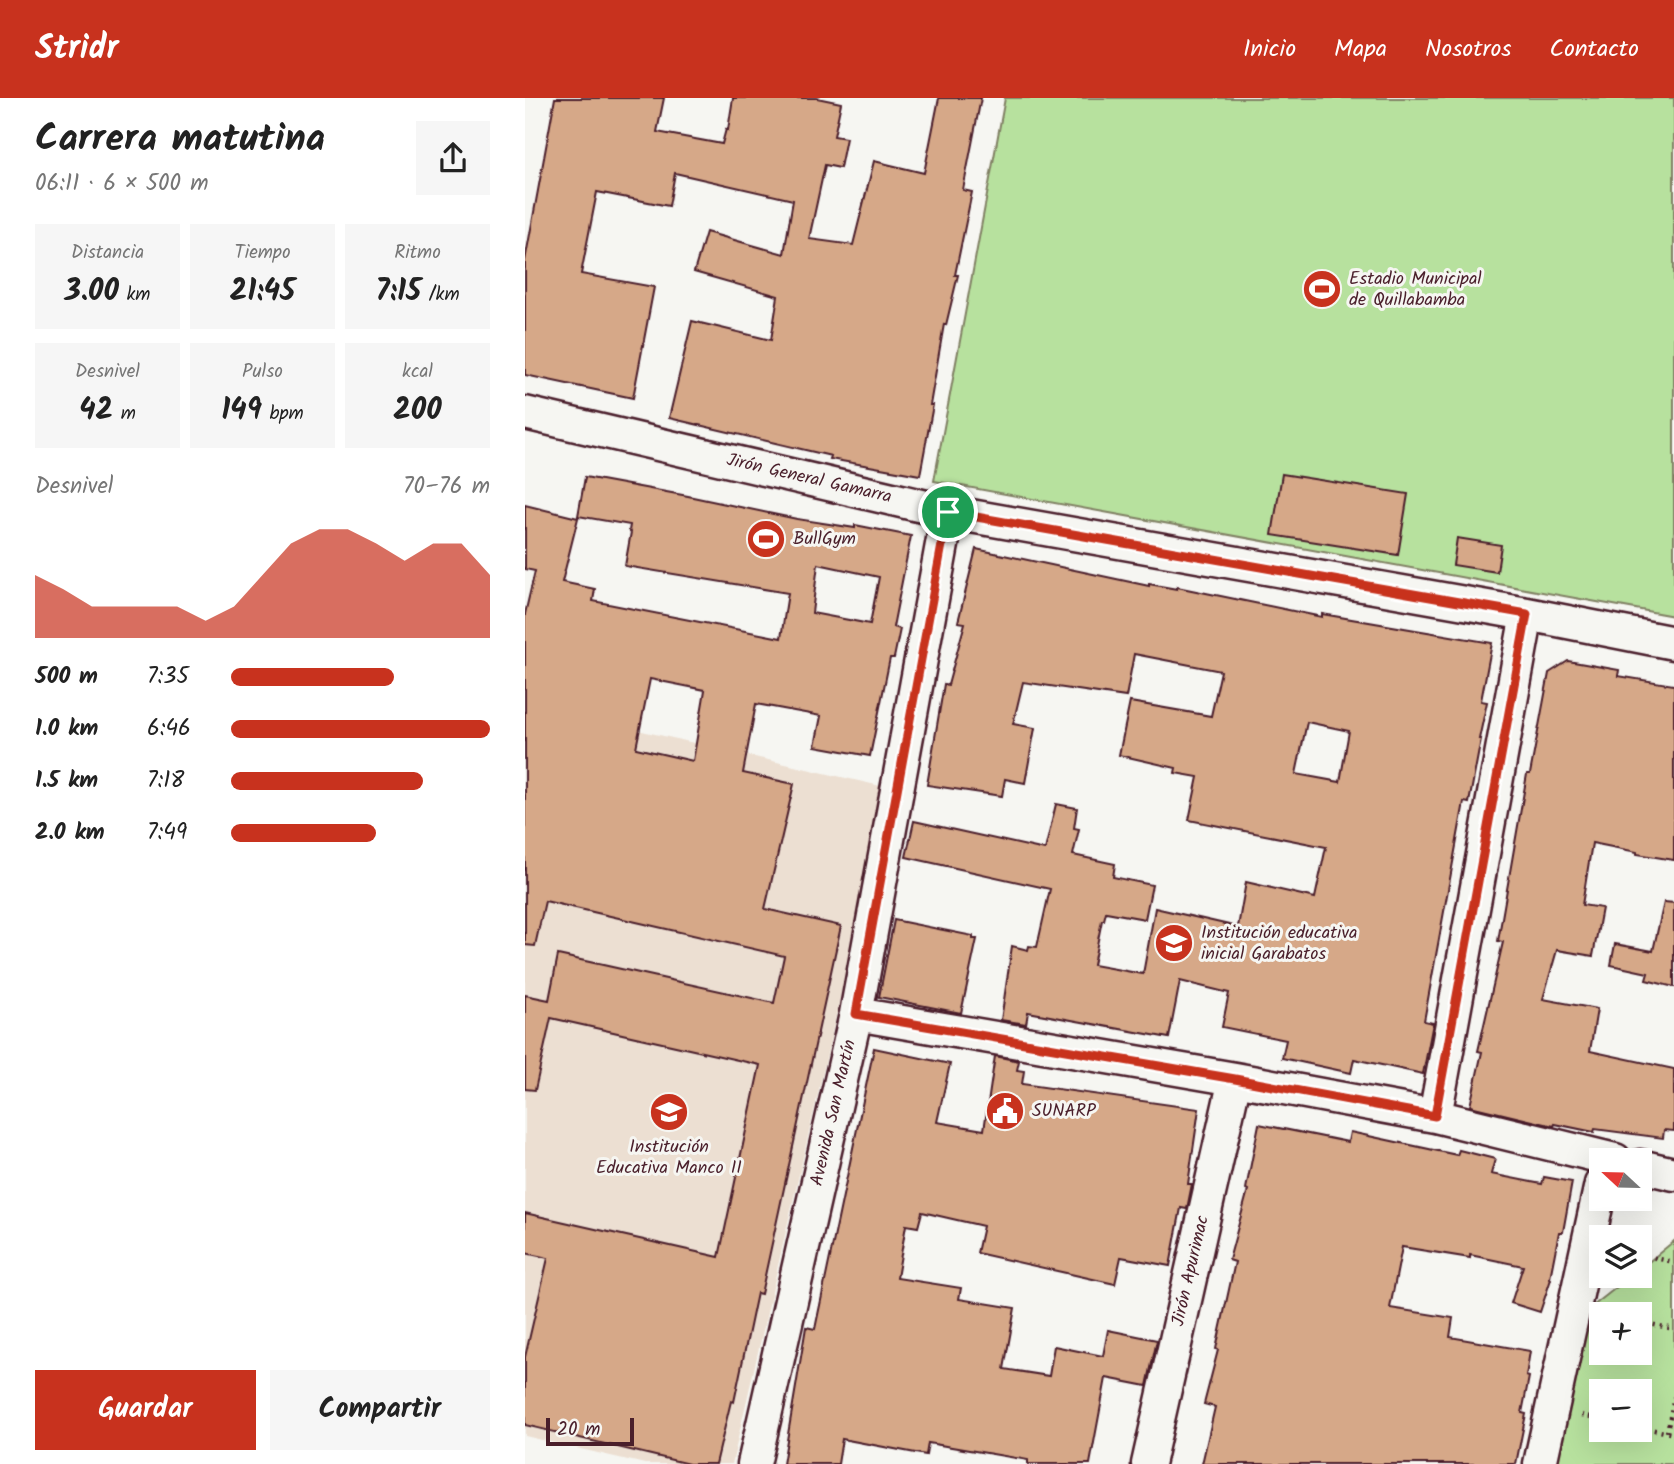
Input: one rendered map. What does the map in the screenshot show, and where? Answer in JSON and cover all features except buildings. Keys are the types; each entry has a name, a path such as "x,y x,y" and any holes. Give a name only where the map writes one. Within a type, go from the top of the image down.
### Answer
{"street":[{"name":"Jirón General Gamarra","path":"525,413 948,512 1527,614 1674,643"},
{"name":"Avenida San Martín","path":"754,1464 856,1014 948,512"},
{"path":"1435,1116 1527,614"},
{"path":"856,1014 1435,1116 1589,1161"},
{"name":"Jirón Apurimac","path":"1148,1464 1235,1079"},
{"path":"1652,1169 1674,1174"},
{"path":"1540,1464 1598,1211"}],"path":[{"path":"1652,1257 1674,1262"},
{"path":"1652,1324 1674,1329"},
{"path":"1667,1432 1674,1397"},
{"path":"1574,1414 1589,1417"},
{"path":"1652,1429 1674,1434"}],"shaded area":[{"name":"Institución Educativa Manco II","path":"525,704 889,788 732,1464 645,1464 525,1436"}],"green space":[{"name":"Estadio Municipal de Quillabamba","path":"1005,98 1674,98 1674,616 934,481"},
{"path":"1674,1241 1674,1464 1552,1464 1584,1313 1589,1309 1589,1365 1652,1365 1652,1302 1598,1302 1616,1288 1652,1288 1652,1259"}],"place":[{"name":"Estadio Municipal de Quillabamba","path":"1322,289"},
{"name":"BullGym","path":"766,539"},
{"name":"Institución educativa inicial Garabatos","path":"1174,943"},
{"name":"SUNARP","path":"1005,1111"},
{"name":"Institución Educativa Manco II","path":"669,1112"}],"route":[{"path":"948,512 1527,614 1435,1116 856,1014 948,512"}]}
